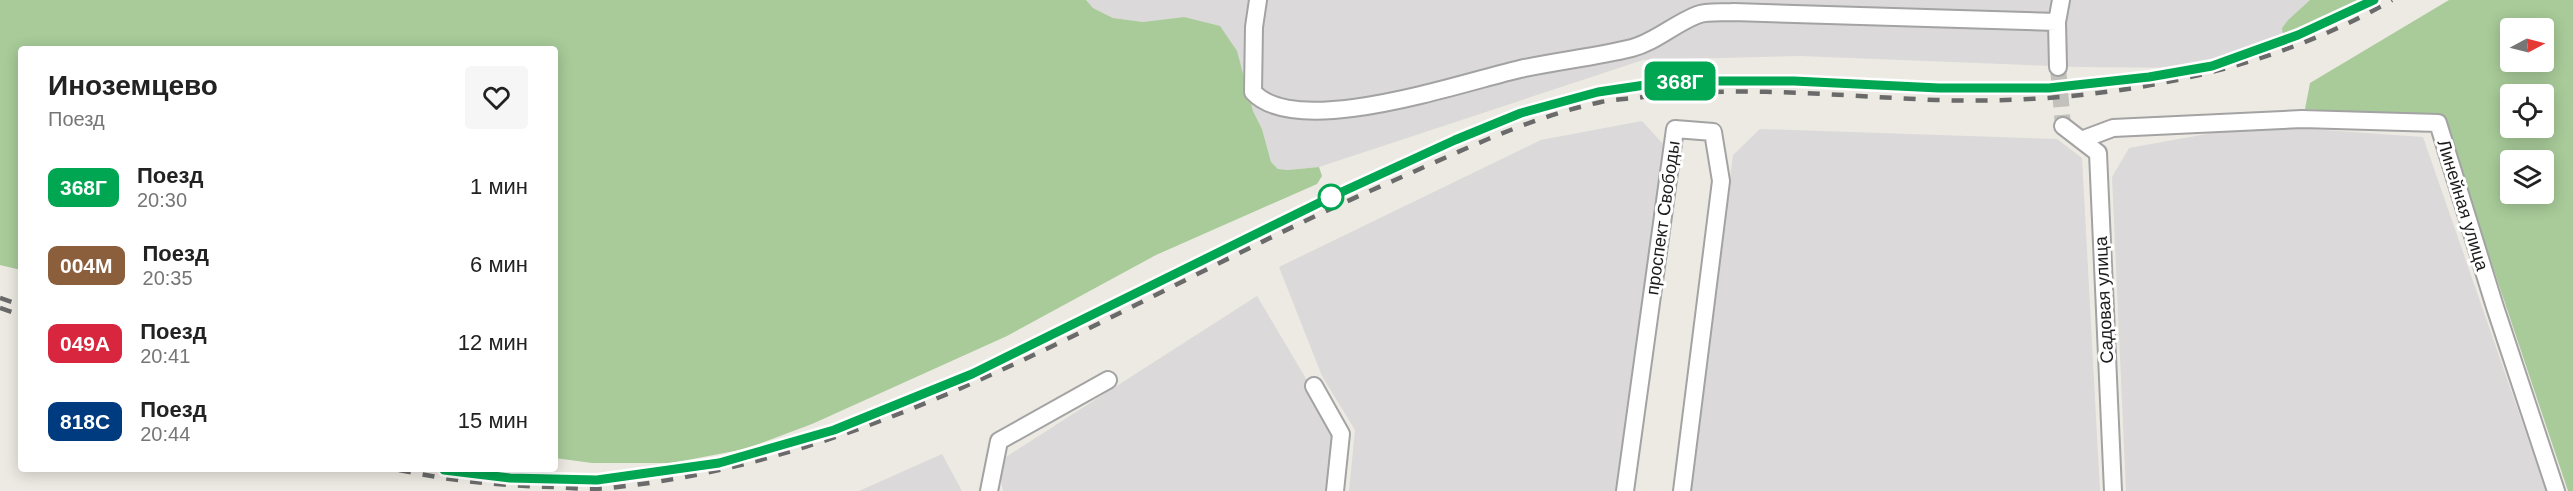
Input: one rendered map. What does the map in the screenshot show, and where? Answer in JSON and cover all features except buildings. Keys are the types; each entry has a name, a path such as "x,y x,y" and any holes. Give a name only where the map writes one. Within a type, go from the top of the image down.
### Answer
{"street":[{"path":"1258,0 1254,27 1253,92 1260,100 1275,106 1322,111 1386,104 1521,69 1634,47 1698,15 1733,6 2057,22"},
{"path":"2058,67 2057,22 2061,0"},
{"name":"Линейная улица","path":"2081,140 2113,128 2302,119 2438,123 2494,307 2556,491"},
{"name":"Садовая улица","path":"2063,126 2098,153 2113,491"},
{"name":"проспект Свободы","path":"1625,491 1675,129 1713,132 1721,181 1682,491"},
{"path":"989,491 999,441 1108,380"},
{"path":"1314,386 1341,434 1335,491"}],"shaded area":[{"path":"1086,0 2310,0 2282,28 2283,38 2198,68 2078,67 1800,56 1643,60 1319,167 1288,170 1278,169 1271,162 1262,129 1253,111 1184,17 1143,22 1113,18 1093,8"},
{"path":"1642,121 1665,146 1618,491 1349,491 1355,430 1322,376 1279,267 1541,140"},
{"path":"2256,125 2423,137 2546,491 2126,491 2112,177 2129,148"},
{"path":"1760,129 2057,139 2082,158 2100,491 1691,491 1733,155"},
{"path":"1257,296 1339,434 1333,491 1003,491 998,462"},
{"path":"942,454 962,491 859,491"}],"green space":[{"path":"0,0 1086,0 1093,8 1113,18 1143,22 1184,17 1220,26 1237,51 1253,111 1262,129 1271,162 1278,169 1319,167 1322,176 1317,184 1156,255 1007,336 812,424 745,449 672,463 592,463 558,458 558,46 18,46 18,269 0,265"},
{"path":"2310,0 2365,0 2283,38 2282,28"},
{"path":"2449,0 2573,0 2573,491 2568,491 2443,118 2305,109 2310,83"}],"tunnel":[{"path":"2058,67 2063,126"}],"railway":[{"path":"2325,23 2374,0"},
{"path":"410,472 496,484 602,489 713,471 815,444 915,408 1012,365 1299,224 1395,180 1522,126 1574,108 1617,100 1716,92 1789,92 1936,100 1994,100 2113,91 2172,81 2229,67 2286,49 2340,27 2392,0"},
{"path":"1277,225 1467,134 1517,115 1619,88 1690,80 2010,89 2076,86 2124,80"},
{"path":"964,377 1231,248"},
{"path":"0,298 18,304"},
{"path":"0,308 18,314"},
{"path":"819,434 872,414"},
{"path":"581,479 597,480 697,466"}],"train":[{"name":"368Г","path":"460,472 510,478 597,480 719,463 834,430 972,374 1254,237 1333,196 1455,140 1521,113 1598,92 1672,81 1794,81 1939,88 2049,88 2149,77 2212,66 2298,35 2374,0"}]}
